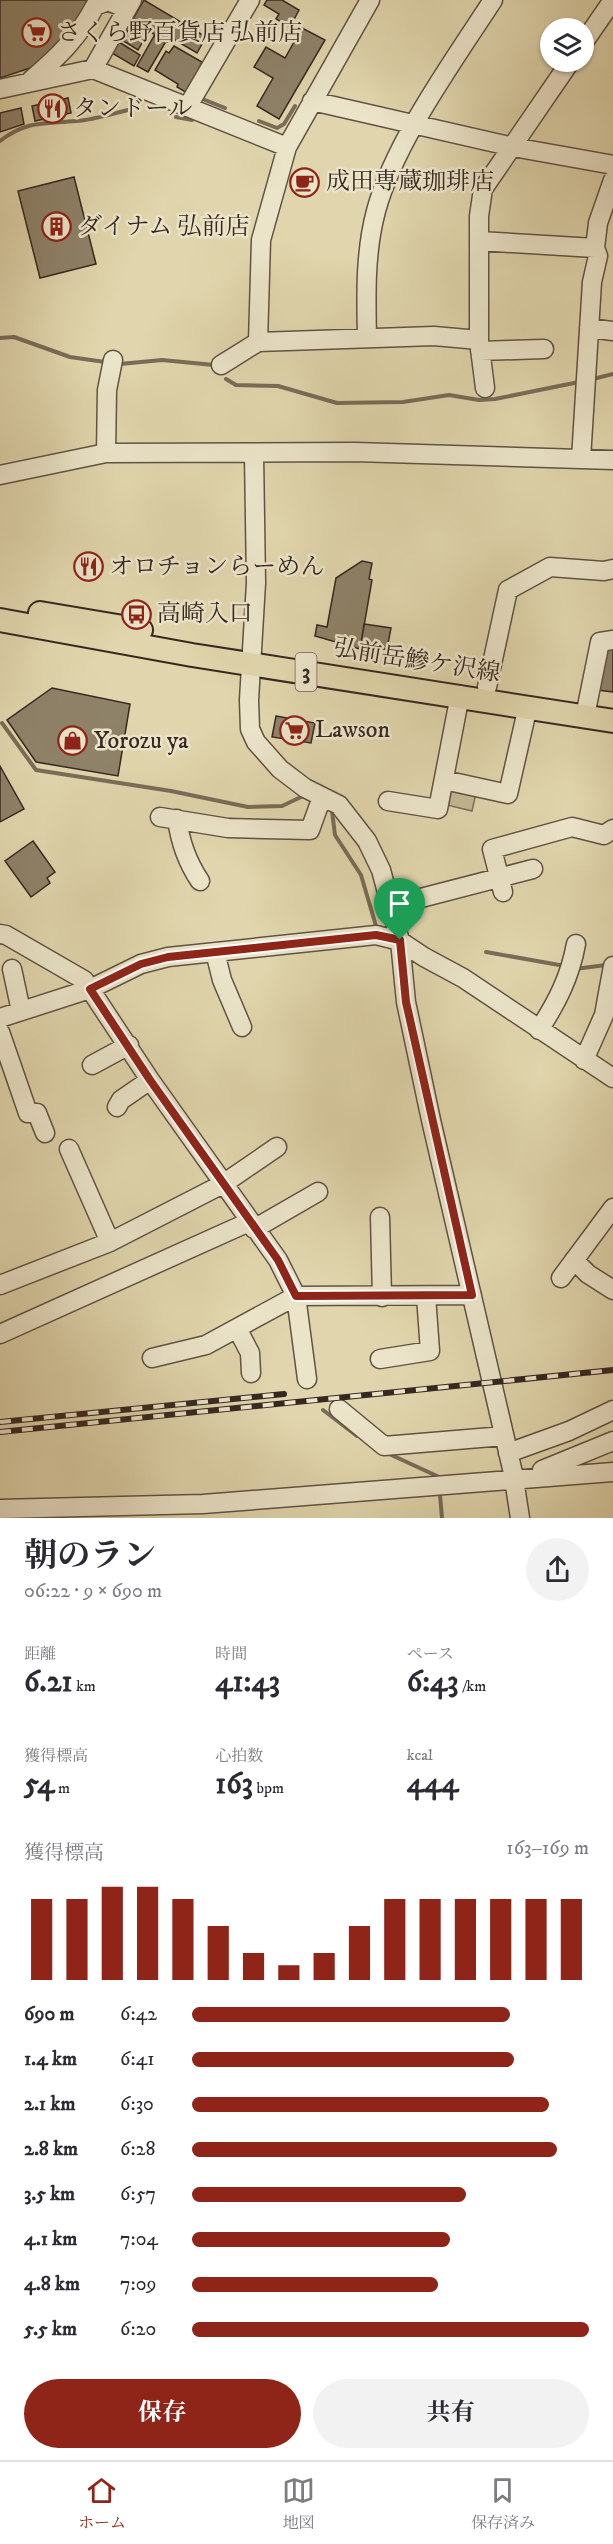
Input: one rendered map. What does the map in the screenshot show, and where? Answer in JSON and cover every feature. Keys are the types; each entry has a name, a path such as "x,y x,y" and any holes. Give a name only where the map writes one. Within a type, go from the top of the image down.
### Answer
{"main road":[{"name":"3","path":"0,607 252,657 487,687 586,709 613,706"},
{"name":"弘前岳鰺ケ沢線","path":"0,620 86,637 252,657 528,706 586,709 613,721"}],"street":[{"path":"188,106 250,0"},
{"path":"258,342 261,240 287,147 370,0"},
{"path":"367,338 366,286 376,211 389,172 493,0"},
{"path":"594,28 613,0"},
{"path":"27,83 52,63 83,29 94,6 108,2 130,5 93,69"},
{"path":"0,89 93,69 287,147"},
{"path":"485,388 479,345 479,241 483,189 563,72"},
{"path":"312,101 513,147 613,165"},
{"path":"581,459 592,282 602,254 598,223 613,180"},
{"path":"479,241 602,254"},
{"path":"589,328 613,331"},
{"path":"221,365 258,342 434,336 479,345 544,349"},
{"path":"106,453 107,390 113,360"},
{"path":"0,475 106,453 336,452 613,460"},
{"path":"254,454 256,583 250,729 256,742 280,769 322,797 339,805 367,841 381,870 400,940 406,1002 506,1444 520,1518"},
{"path":"487,687 508,590 550,567 604,571 613,569"},
{"path":"586,709 600,642 613,640"},
{"path":"388,801 438,809 460,695"},
{"path":"444,780 508,794 528,706"},
{"path":"200,881 168,818 228,828 310,830 322,797"},
{"path":"502,886 492,849 572,827 604,835 613,828"},
{"path":"390,906 502,886 533,869"},
{"path":"0,934 6,935 84,980 150,1080 278,1260 296,1296 307,1379"},
{"path":"0,1018 90,989 141,964 168,957 376,935 400,940 424,957 464,978 613,1078"},
{"path":"215,952 222,980 242,1027"},
{"path":"539,1030 560,998 573,959"},
{"path":"584,1060 604,1015 613,966"},
{"path":"12,969 21,1011"},
{"path":"0,1032 28,1113 38,1113 45,1133"},
{"path":"92,1065 129,1045"},
{"path":"117,1107 121,1100 150,1080"},
{"path":"0,1285 110,1242 223,1184 277,1147"},
{"path":"69,1149 110,1242"},
{"path":"0,1334 252,1226 318,1192"},
{"path":"561,1278 613,1208"},
{"path":"380,1217 382,1297"},
{"path":"574,1260 588,1274 613,1290"},
{"path":"152,1358 206,1345 296,1296 472,1295"},
{"path":"380,1359 429,1351 426,1296"},
{"path":"237,1328 250,1353 251,1373"},
{"path":"339,1409 384,1446 506,1444 569,1431 613,1410"},
{"path":"513,1476 544,1470 613,1441"},
{"path":"0,1509 203,1504 513,1476 613,1472"}],"shaded area":[{"path":"448,786 476,793 472,811 443,804"}],"building":[{"name":"さくら野百貨店 弘前店","path":"0,0 87,0 77,24 36,66 0,78"},
{"path":"144,0 206,37 197,53 170,37 167,42 132,21"},
{"path":"267,0 282,0 299,10 290,27 276,19 279,14 264,5"},
{"path":"130,27 146,36 138,50 122,40"},
{"path":"302,28 325,40 279,119 257,106 273,78 254,67 266,47 285,58"},
{"path":"154,36 165,43 148,72 137,66"},
{"path":"119,42 140,55 134,66 112,53"},
{"path":"174,46 202,62 187,93 177,87 178,84 155,70 166,51 169,53"},
{"name":"タンドール","path":"68,98 71,113 35,121 32,106"},
{"path":"21,108 24,124 0,132 0,113"},
{"name":"ダイナム 弘前店","path":"74,177 96,264 40,278 18,191"},
{"path":"362,561 372,563 369,579 372,580 360,649 315,636 317,625 327,627 336,578"},
{"path":"364,624 391,628 387,649 360,649"},
{"path":"609,645 613,645 613,692 598,690"},
{"name":"Yorozu ya","path":"52,688 130,704 118,776 36,762 7,720"},
{"name":"Lawson","path":"276,716 315,723 311,743 272,737"},
{"path":"0,766 24,809 0,822"},
{"path":"33,841 55,872 47,878 50,883 31,897 5,861"}],"waterway":[{"path":"205,100 225,108"},
{"path":"259,121 277,128 284,124 295,106"},
{"path":"0,141 28,126 90,119 132,109"},
{"path":"176,117 192,120"},
{"path":"0,338 14,337 70,357 105,362"},
{"path":"120,364 162,360 214,365"},
{"path":"593,379 613,374"},
{"path":"226,379 236,385 278,386 337,403 403,402 449,395 479,400 495,399 579,382"},
{"path":"2,723 36,770 171,791 248,807 282,806 301,797"},
{"path":"332,811 335,835 361,875 376,926"},
{"path":"486,952 565,966"},
{"path":"575,969 606,965"},
{"path":"323,1410 357,1436"},
{"path":"387,1453 437,1476"},
{"path":"440,1495 442,1518"}],"railway":[{"path":"0,1432 613,1370"},
{"path":"0,1422 284,1394"}],"place":[{"name":"さくら野百貨店 弘前店","path":"36,33"},
{"name":"タンドール","path":"52,109"},
{"name":"成田専蔵珈琲店","path":"305,182"},
{"name":"ダイナム 弘前店","path":"57,227"},
{"name":"オロチョンらーめん","path":"88,567"},
{"name":"高崎入口","path":"136,614"},
{"name":"Lawson","path":"294,730"},
{"name":"Yorozu ya","path":"73,741"}],"route":[{"path":"376,935 400,940 406,1002 430,1120 472,1295 296,1296 278,1260 150,1080 90,989 141,964 168,957 376,935"}]}
